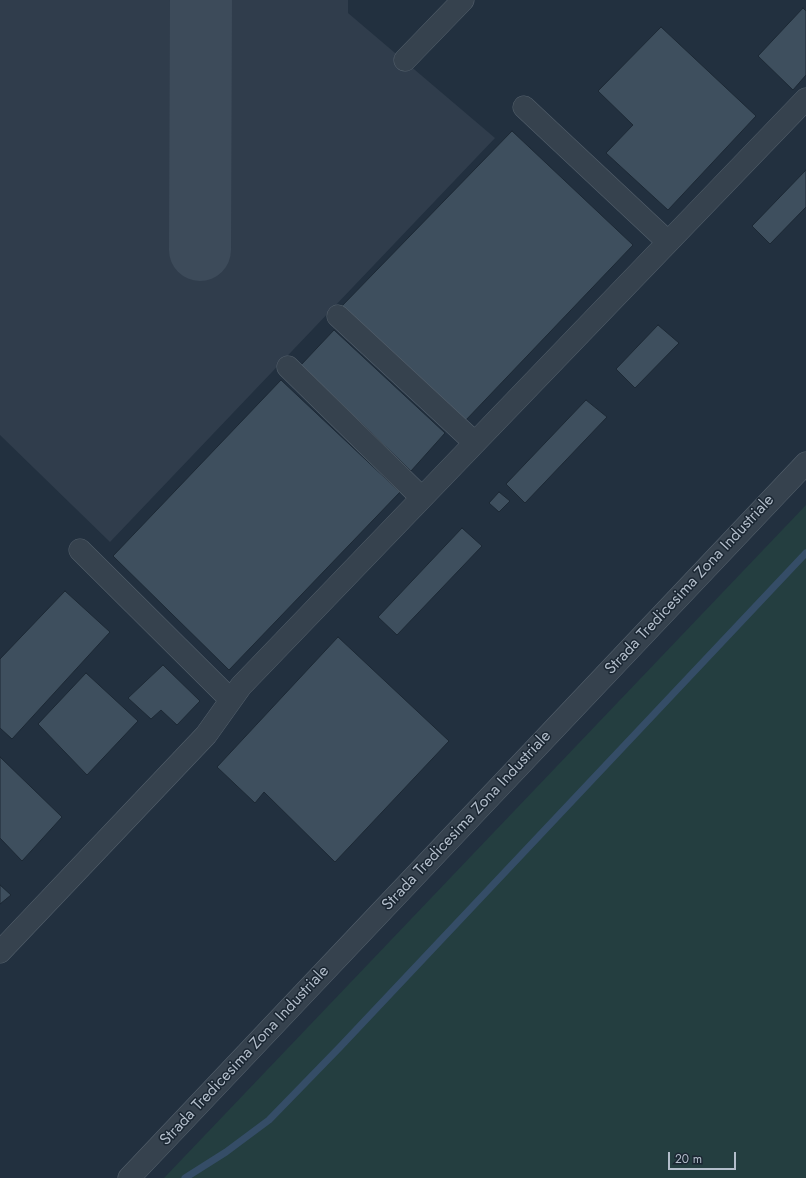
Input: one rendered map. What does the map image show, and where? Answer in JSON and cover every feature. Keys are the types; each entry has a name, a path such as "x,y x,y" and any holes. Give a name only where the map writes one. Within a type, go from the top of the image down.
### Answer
{"street":[{"path":"405,60 463,0"},
{"path":"0,952 206,735 241,686 806,99"},
{"path":"524,107 668,242"},
{"path":"338,316 475,443"},
{"path":"288,367 422,498"},
{"name":"Strada Tredicesima Zona Industriale","path":"129,1178 806,463"},
{"path":"80,550 231,700"}],"shaded area":[{"path":"0,0 348,0 348,13 495,138 110,542 0,435"}],"green space":[{"path":"806,505 806,1178 164,1178"}],"building":[{"path":"803,8 806,11 806,75 793,90 758,56"},
{"path":"661,27 756,116 668,210 606,153 633,125 598,91"},
{"path":"512,131 633,245 465,421 341,307"},
{"path":"806,170 806,207 770,244 752,226"},
{"path":"658,325 679,343 635,388 616,369"},
{"path":"334,330 445,433 411,471 301,365"},
{"path":"281,380 400,492 229,670 113,556"},
{"path":"586,400 607,417 525,503 506,484"},
{"path":"499,492 510,501 499,512 489,503"},
{"path":"462,528 482,546 397,635 378,617"},
{"path":"65,591 110,632 12,739 0,728 0,659"},
{"path":"338,637 449,741 335,862 264,792 255,803 217,767"},
{"path":"163,665 200,701 177,725 161,710 151,719 128,698"},
{"path":"86,673 138,721 87,775 38,724"},
{"path":"0,757 62,817 22,861 0,838"},
{"path":"0,885 11,895 0,904"}],"waterway":[{"path":"185,1178 226,1152 269,1120 340,1047 806,553"}],"taxiway":[{"path":"200,250 201,0"}]}
